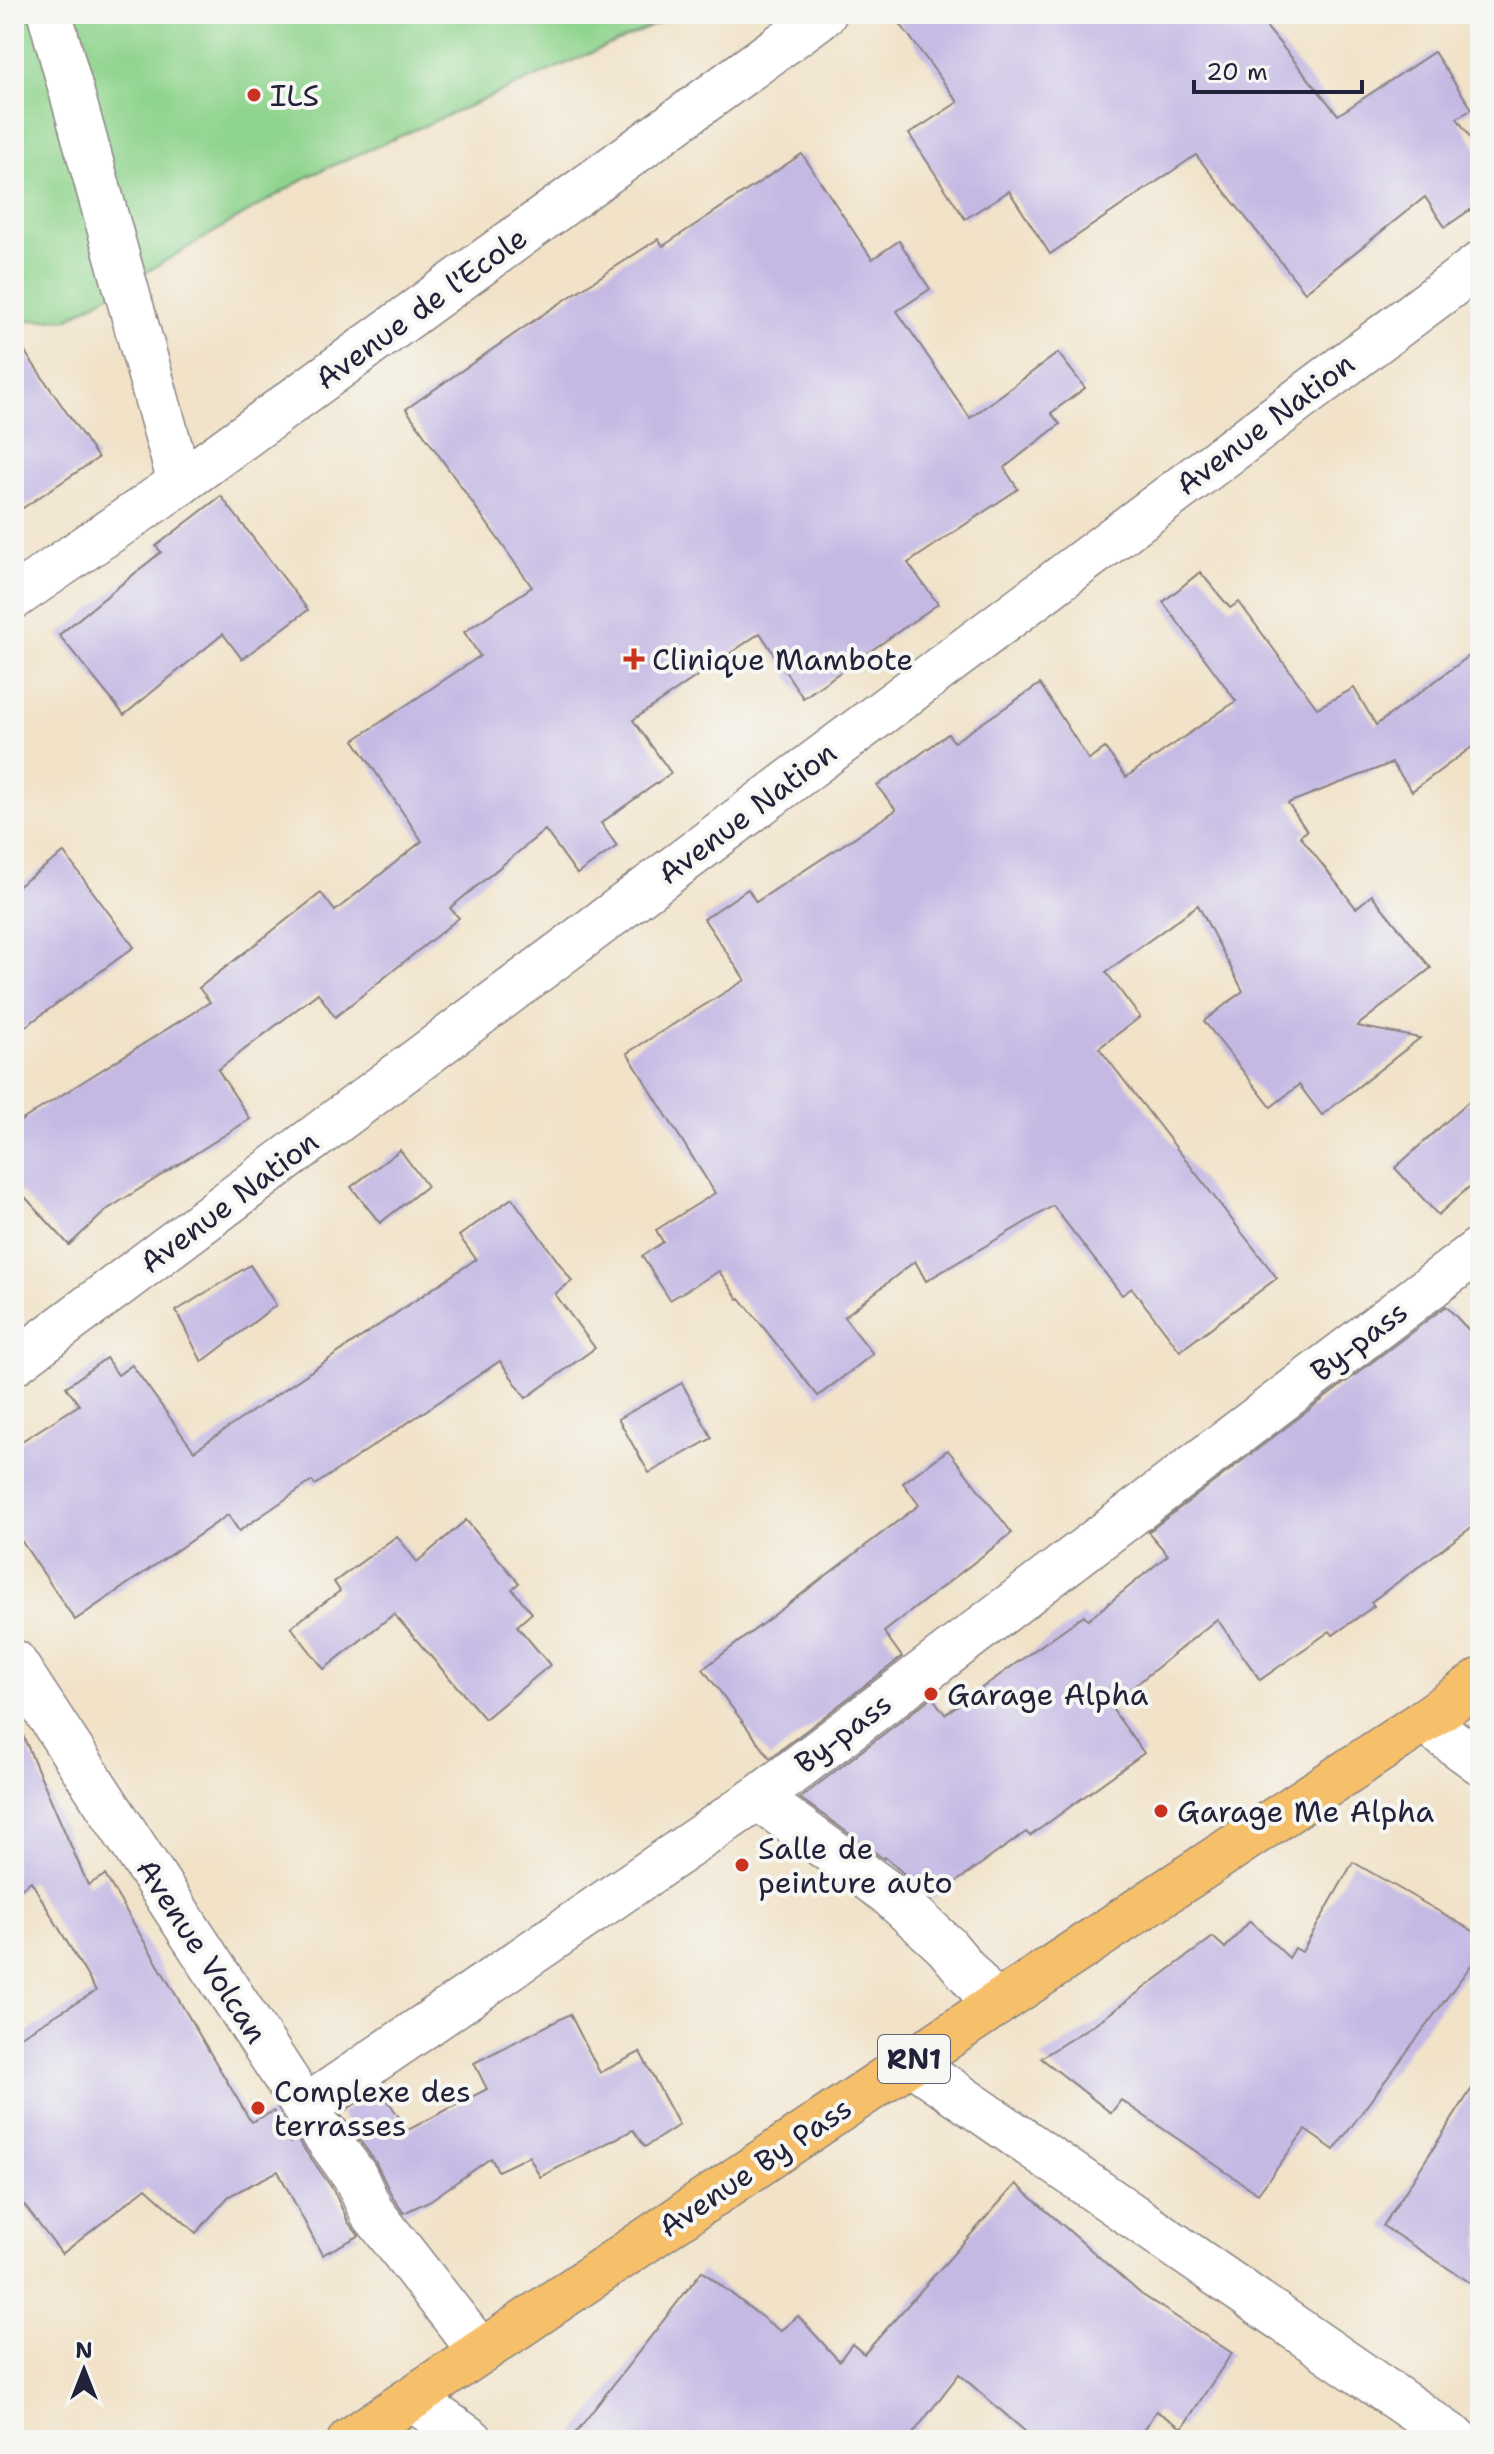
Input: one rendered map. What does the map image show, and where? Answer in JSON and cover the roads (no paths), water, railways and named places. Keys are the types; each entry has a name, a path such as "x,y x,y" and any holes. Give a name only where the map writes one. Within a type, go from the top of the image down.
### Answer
{"highway":[{"name":"Avenue By Pass","path":"350,2440 1480,1681"}],"street":[{"path":"50,14 180,483"},
{"name":"Avenue de l'Ecole","path":"14,597 180,483 824,14"},
{"name":"Avenue Nation","path":"14,1363 1480,264"},
{"name":"By-pass","path":"305,2108 758,1798 1480,1249"},
{"name":"Avenue Volcan","path":"14,1662 305,2108 355,2176 371,2211 481,2352"},
{"path":"1424,1721 1480,1762"},
{"path":"758,1798 888,1893 946,1946 995,2005"},
{"path":"910,2062 1457,2440"},
{"path":"412,2399 471,2440"}],"place":[{"name":"ILS","path":"254,95"},
{"name":"Clinique Mambote","path":"634,659"},
{"name":"Garage Alpha","path":"931,1694"},
{"name":"Garage Me Alpha","path":"1161,1811"},
{"name":"Salle de peinture auto","path":"742,1865"},
{"name":"Complexe des terrasses","path":"258,2108"}]}
